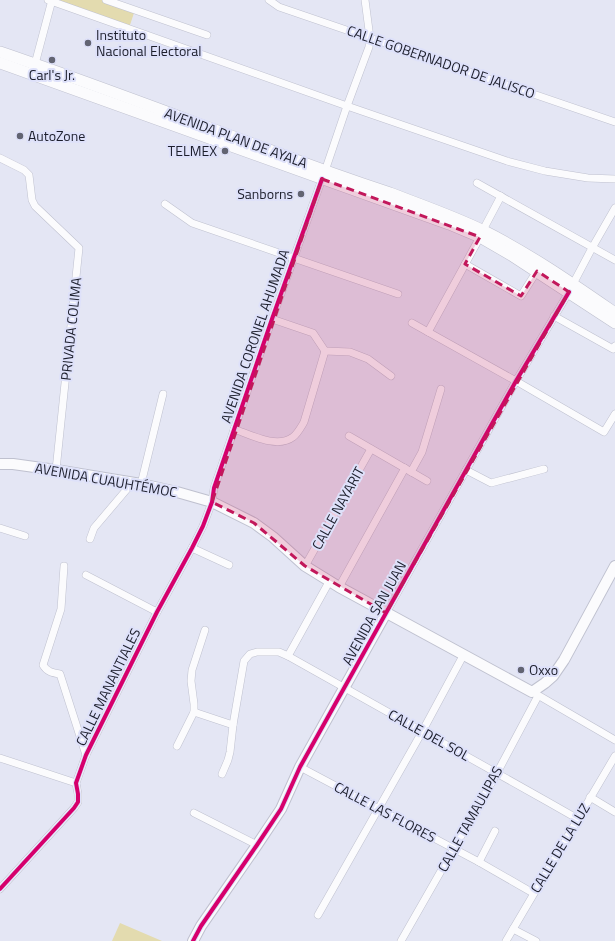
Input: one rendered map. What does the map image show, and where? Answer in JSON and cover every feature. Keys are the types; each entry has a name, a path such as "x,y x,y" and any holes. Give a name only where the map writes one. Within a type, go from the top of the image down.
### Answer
{"main road":[{"name":"AVENIDA PLAN DE AYALA","path":"0,52 33,68 323,175 426,215 481,234 515,248 571,288 615,323"},
{"name":"AVENIDA PLAN DE AYALA","path":"0,63 33,68"},
{"name":"AVENIDA PLAN DE AYALA","path":"481,234 536,271 571,288 615,313"},
{"name":"AVENIDA CUAUHTÉMOC","path":"0,464 13,464 137,483 212,502 254,523 273,537 305,566 339,588 464,654 535,694"},
{"path":"535,694 553,676 564,660 615,566"},
{"name":"AVENIDA SAN JUAN","path":"194,941 201,926 281,809 300,767 386,613"}],"street":[{"path":"33,68 50,0 347,106 507,161 588,178 615,179"},
{"path":"106,0 207,35"},
{"name":"CALLE GOBERNADOR DE JALISCO","path":"269,0 279,7 615,122"},
{"name":"AVENIDA CORONEL AHUMADA","path":"212,502 214,488 234,429 369,47 370,38 365,0"},
{"name":"PRIVADA COLIMA","path":"0,158 24,170 29,175 32,200 35,206 80,248 56,470"},
{"path":"477,183 615,260"},
{"path":"428,332 501,196"},
{"path":"165,204 192,223 398,294"},
{"name":"AVENIDA SAN JUAN","path":"386,613 615,208"},
{"path":"465,264 521,296 536,271"},
{"path":"554,316 613,349 615,346"},
{"path":"272,319 313,333 325,351"},
{"path":"412,323 604,432 615,414"},
{"path":"325,351 350,352 368,359 391,376"},
{"path":"234,429 272,442 282,442 292,438 299,431 304,422 325,351"},
{"path":"339,588 408,470 422,452 441,389"},
{"path":"90,539 94,528 137,483 163,394"},
{"path":"349,436 427,481"},
{"name":"CALLE NAYARIT","path":"305,566 371,449"},
{"path":"466,470 492,483 544,469"},
{"name":"CALLE MANANTIALES","path":"0,889 78,802 76,783 86,755 157,612 203,526 212,502"},
{"path":"0,528 25,536"},
{"path":"192,548 229,565"},
{"path":"64,566 61,610 43,665 49,672 60,674 86,755"},
{"path":"86,575 157,612"},
{"path":"288,656 329,582"},
{"path":"177,746 194,712 191,681 192,670 205,630"},
{"name":"CALLE DEL SOL","path":"233,725 244,661 250,654 258,652 279,652 578,819"},
{"path":"318,915 422,732 464,654"},
{"path":"535,694 615,740"},
{"name":"CALLE TAMAULIPAS","path":"401,941 497,773 535,694"},
{"path":"194,712 233,725 229,756 222,774"},
{"name":"CALLE DE LA LUZ","path":"506,941 615,756"},
{"path":"0,758 76,783"},
{"name":"CALLE LAS FLORES","path":"300,767 454,848 533,893"},
{"path":"590,797 615,812"},
{"path":"194,814 257,845"},
{"path":"479,862 495,831"},
{"path":"513,929 536,941"}],"highlighted area":[{"path":"322,179 480,237 465,264 521,296 537,271 569,292 386,613 305,566 254,523 212,502"}],"shaded area":[{"path":"48,0 106,0 135,10 129,28"},
{"path":"120,923 162,941 112,941"}],"cycle path":[{"path":"0,889 78,802 76,783 86,755 157,612 203,526 212,502 214,488 322,179"},
{"path":"193,941 201,926 281,809 300,767 516,381 569,292"}],"place":[{"name":"Instituto Nacional Electoral","path":"88,43"},
{"name":"Carl's Jr.","path":"52,60"},
{"name":"AutoZone","path":"20,136"},
{"name":"TELMEX","path":"225,151"},
{"name":"Sanborns","path":"301,194"},
{"name":"Oxxo","path":"521,670"}]}
